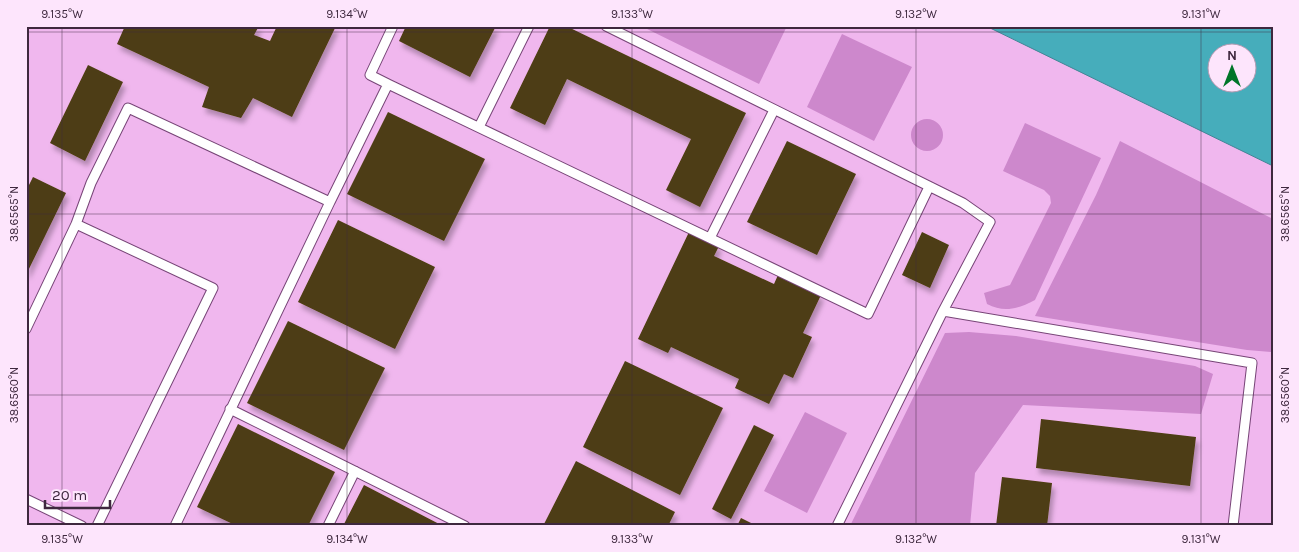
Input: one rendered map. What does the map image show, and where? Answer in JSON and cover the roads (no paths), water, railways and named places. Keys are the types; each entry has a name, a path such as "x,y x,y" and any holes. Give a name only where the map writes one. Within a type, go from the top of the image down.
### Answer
{"lane":[{"path":"393,26 370,75 868,314 929,187"},
{"path":"479,128 529,26"},
{"path":"606,26 963,203 990,222 943,311 837,526"},
{"path":"175,526 388,84"},
{"path":"26,329 76,224 91,183 128,108 330,202"},
{"path":"710,238 774,110"},
{"path":"76,224 213,288 97,526"},
{"path":"943,311 1252,363 1233,526"},
{"path":"230,409 465,526"},
{"path":"328,526 355,471"},
{"path":"26,499 82,526"}]}
